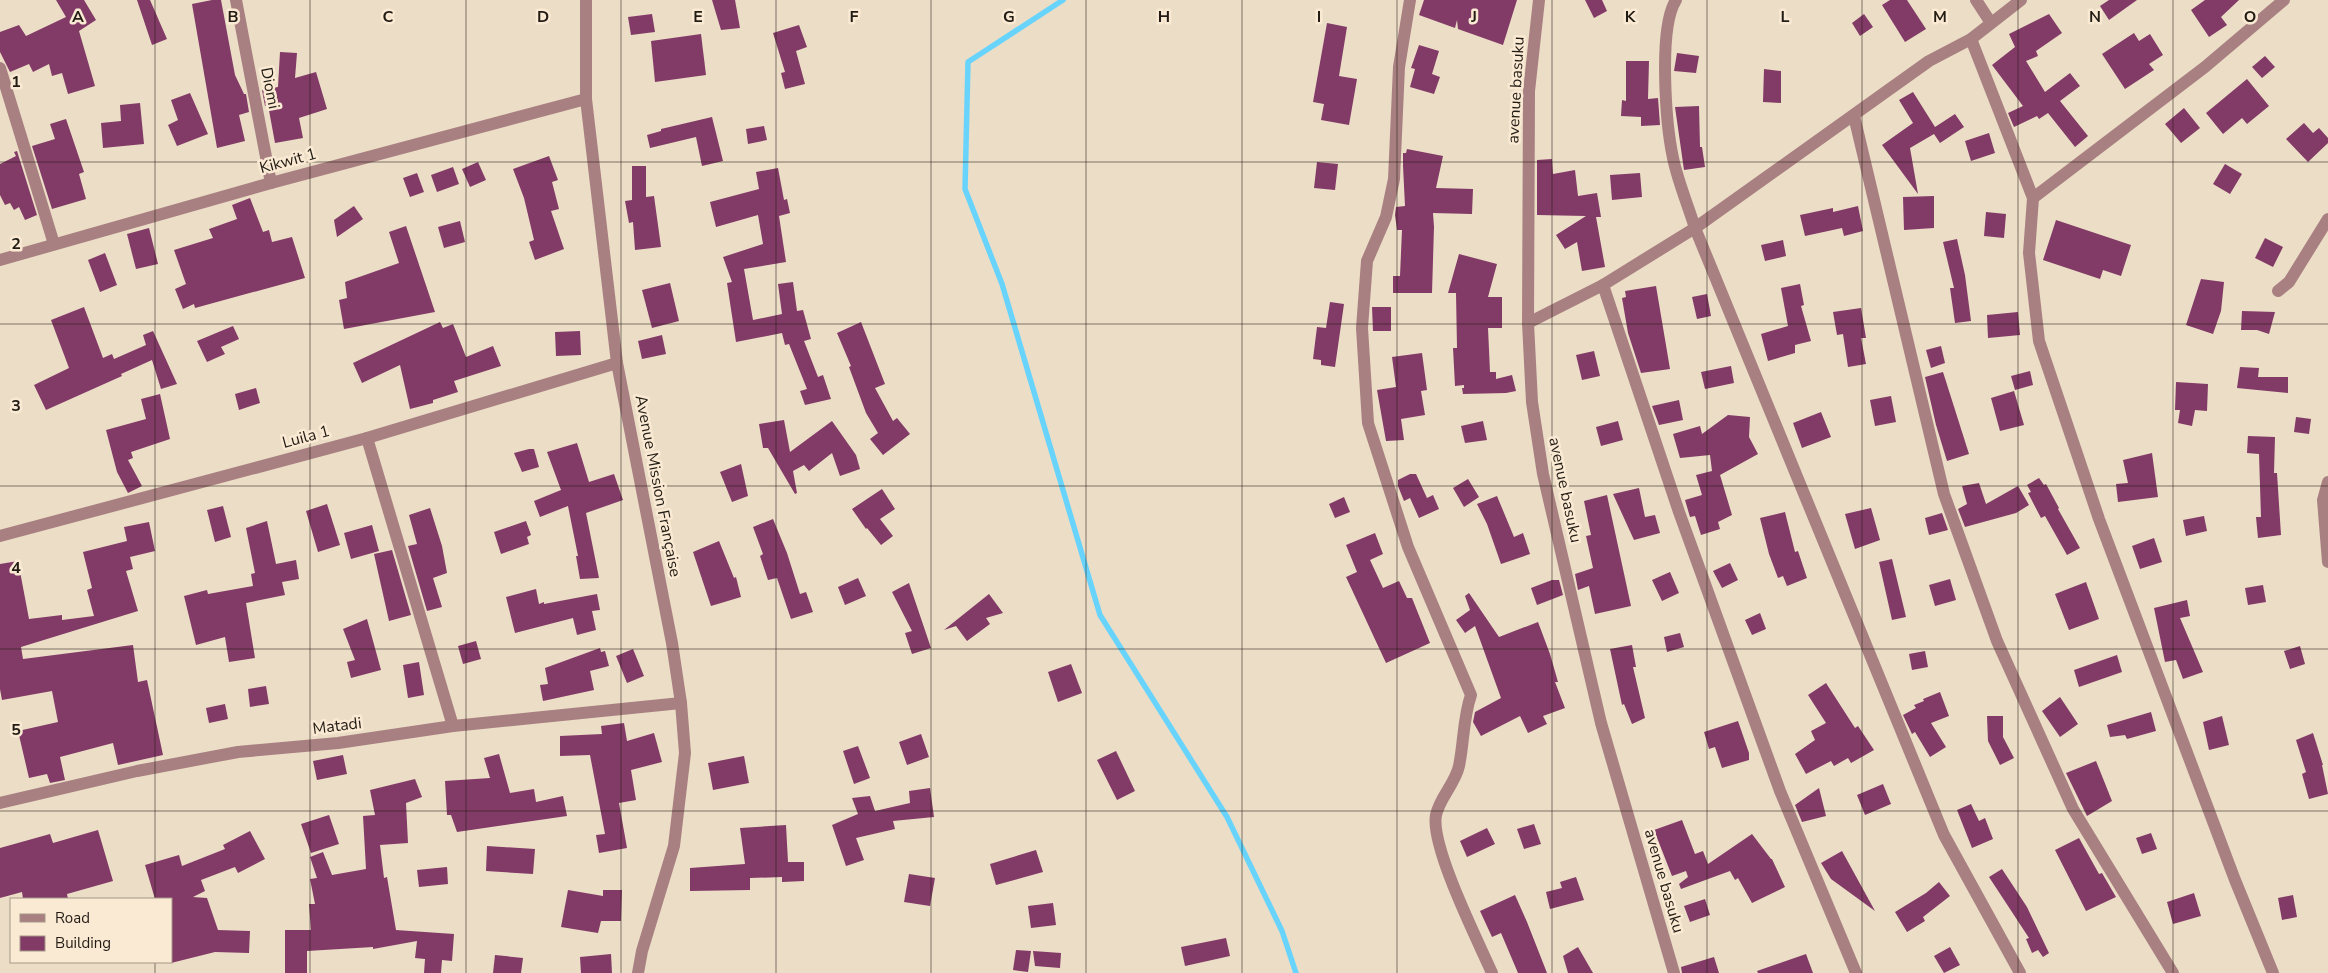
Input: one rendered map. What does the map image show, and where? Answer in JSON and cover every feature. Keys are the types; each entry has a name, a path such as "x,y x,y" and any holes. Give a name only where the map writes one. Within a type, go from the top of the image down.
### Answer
{"street":[{"name":"Diomi","path":"236,0 272,182"},
{"name":"Avenue Mission Française","path":"586,0 586,99 617,363 682,703 685,753 674,846 642,950 638,973"},
{"path":"1410,0 1399,67 1394,179 1386,217 1367,261 1362,328 1368,423 1408,546 1471,695 1466,710 1459,768 1441,801 1436,816 1436,832 1447,869 1492,973"},
{"name":"avenue basuku","path":"1539,0 1530,91 1528,323 1532,402 1543,474 1601,723 1674,973"},
{"path":"1676,0 1669,18 1664,67 1673,158 1695,228 1944,835 2020,973"},
{"path":"1976,0 1991,23"},
{"path":"1528,323 1603,285 1695,228 1929,61 1971,39 2021,0"},
{"path":"2033,198 2205,67 2284,0"},
{"path":"1971,39 2033,198 2029,253 2039,341 2102,528 2214,826 2273,973"},
{"path":"0,68 54,244"},
{"name":"Kikwit 1","path":"0,260 272,182 586,99"},
{"path":"1854,116 1944,494 1997,642 2073,809 2173,973"},
{"path":"2278,291 2289,282 2328,219"},
{"path":"1603,285 1678,512 1777,782 1856,973"},
{"name":"Luila 1","path":"0,536 367,438 617,363"},
{"path":"367,438 453,726"},
{"path":"2328,482 2323,500 2328,562"},
{"name":"Matadi","path":"0,803 137,771 238,752 338,743 453,726 682,703"}],"building":[{"path":"56,0 84,0 96,20 79,31 95,86 68,94 62,73 52,76 49,64 33,72 29,64 10,72 0,52 0,32 19,25 26,36 66,17"},
{"path":"137,0 150,0 167,39 152,45"},
{"path":"221,0 235,75 244,94 246,94 249,112 239,115 245,141 217,148 192,4"},
{"path":"712,0 735,0 740,28 721,30"},
{"path":"1424,0 1517,0 1503,45 1458,29 1457,20 1455,28 1419,15"},
{"path":"1585,0 1602,0 1607,11 1594,18"},
{"path":"1890,0 1907,0 1926,29 1905,42 1882,5"},
{"path":"2109,0 2137,0 2109,20 2100,6"},
{"path":"2205,0 2239,0 2221,17 2227,25 2209,37 2191,10"},
{"path":"652,14 655,32 631,35 628,17"},
{"path":"1864,14 1873,27 1860,36 1852,23"},
{"path":"2049,14 2062,33 2036,51 2038,56 2026,61 2045,92 2070,73 2080,86 2060,101 2088,136 2075,147 2048,113 2039,119 2037,116 2014,127 2008,113 2023,106 1992,65 2015,47 2009,34"},
{"path":"1327,23 1347,27 1339,76 1357,79 1349,125 1321,120 1324,104 1313,102"},
{"path":"799,25 807,47 796,51 805,84 785,89 781,73 785,72 773,33"},
{"path":"2134,33 2139,41 2150,34 2163,55 2149,64 2154,70 2125,89 2102,54"},
{"path":"701,34 706,75 655,82 651,41"},
{"path":"1419,45 1439,51 1432,74 1440,77 1434,94 1410,87 1415,69 1411,68"},
{"path":"280,52 297,53 295,78 316,72 327,109 299,118 303,138 275,143 268,105 265,106 262,90 278,87"},
{"path":"1677,53 1699,56 1696,73 1674,71"},
{"path":"2265,56 2275,67 2262,78 2252,67"},
{"path":"1626,61 1649,61 1648,99 1658,98 1660,125 1641,126 1641,117 1621,116 1622,100 1626,101"},
{"path":"1764,69 1781,71 1781,103 1763,102"},
{"path":"2247,79 2269,106 2247,124 2242,118 2223,134 2206,113"},
{"path":"1913,92 1935,127 1955,114 1964,127 1940,143 1934,134 1910,148 1918,194 1882,145 1913,123 1899,100"},
{"path":"190,93 208,134 177,146 168,125 178,120 171,100"},
{"path":"140,103 144,144 103,148 101,123 121,121 120,105"},
{"path":"1699,106 1700,147 1702,147 1705,167 1684,170 1675,107"},
{"path":"2184,108 2200,128 2181,143 2165,124"},
{"path":"712,117 723,161 702,166 696,137 650,148 647,135 661,131 661,129"},
{"path":"66,119 84,172 79,174 86,199 52,209 32,146 55,139 50,124"},
{"path":"2304,123 2313,133 2319,128 2328,138 2328,143 2308,162 2286,139"},
{"path":"764,126 767,140 748,144 746,129"},
{"path":"1989,133 1995,153 1971,161 1965,141"},
{"path":"1407,149 1443,156 1436,188 1473,189 1472,214 1433,213 1432,293 1393,293 1393,276 1400,276 1402,230 1397,230 1395,215 1396,207 1405,206 1403,153 1406,153"},
{"path":"17,151 37,215 25,220 19,207 14,210 10,203 5,205 0,195 0,164 16,156 14,152"},
{"path":"549,156 558,180 552,182 559,209 551,211 564,249 535,260 529,242 534,240 524,198 513,169"},
{"path":"1552,159 1553,174 1575,170 1578,196 1597,193 1601,217 1596,217 1605,267 1582,271 1577,242 1565,249 1556,235 1586,216 1537,215 1537,160"},
{"path":"478,162 486,180 470,187 462,169"},
{"path":"1317,162 1338,164 1335,190 1314,188"},
{"path":"2225,164 2242,174 2230,194 2213,184"},
{"path":"632,166 646,166 646,197 654,196 661,247 635,250 633,222 629,223 625,201 632,200"},
{"path":"453,167 459,184 437,192 431,175"},
{"path":"778,168 784,200 787,199 790,213 779,216 786,262 744,269 753,320 782,314 778,284 793,282 797,311 803,310 811,339 804,341 818,377 823,375 831,399 805,405 800,391 807,389 789,344 785,345 782,333 736,342 727,283 732,282 723,257 763,244 758,215 716,227 710,202 759,189 756,172"},
{"path":"417,173 424,192 410,197 403,178"},
{"path":"1640,173 1642,197 1612,200 1610,175"},
{"path":"1934,196 1934,228 1904,230 1903,197"},
{"path":"250,198 263,232 269,230 272,242 292,237 305,278 195,308 194,304 183,309 175,289 186,284 174,250 213,238 209,229 237,219 232,205"},
{"path":"354,206 363,219 337,237 334,220"},
{"path":"1858,206 1863,231 1844,236 1842,228 1805,236 1800,215 1833,208 1833,212"},
{"path":"1986,212 2006,214 2004,238 1984,236"},
{"path":"2056,220 2131,245 2121,276 2103,270 2100,279 2043,260"},
{"path":"460,221 465,242 444,248 438,227"},
{"path":"406,226 435,312 344,329 339,300 347,298 345,282 399,263 389,232"},
{"path":"149,228 158,264 136,269 127,234"},
{"path":"2265,238 2283,247 2273,267 2255,258"},
{"path":"1957,239 1965,275 1971,321 1955,323 1950,288 1954,288 1943,242"},
{"path":"1783,240 1786,256 1765,261 1761,245"},
{"path":"105,253 117,285 100,292 88,260"},
{"path":"1459,254 1497,264 1488,297 1502,297 1502,328 1488,328 1490,372 1496,372 1496,379 1512,375 1516,391 1463,394 1462,388 1464,388 1464,385 1455,386 1453,348 1457,348 1456,293 1448,293"},
{"path":"2201,279 2224,282 2221,311 2213,334 2186,325"},
{"path":"670,283 679,321 652,328 642,290"},
{"path":"1800,284 1804,305 1801,306 1811,341 1795,345 1795,353 1768,361 1761,334 1788,326 1781,288"},
{"path":"1656,286 1670,369 1641,373 1628,333 1622,298 1626,297 1625,291"},
{"path":"1707,294 1711,316 1697,319 1692,297"},
{"path":"1330,302 1344,304 1335,367 1321,365 1321,360 1313,359 1317,327 1326,328"},
{"path":"84,307 103,358 112,354 114,359 146,345 143,335 153,331 177,384 161,389 152,360 121,374 122,376 46,410 34,385 69,368 51,320"},
{"path":"1372,307 1391,307 1391,331 1373,331"},
{"path":"1861,308 1866,338 1861,338 1866,364 1848,367 1843,334 1837,335 1833,312"},
{"path":"2242,311 2275,312 2269,334 2257,330 2241,330"},
{"path":"2018,312 2020,335 1988,338 1987,315"},
{"path":"440,322 443,328 453,324 466,357 493,346 501,366 454,381 458,392 433,400 433,403 410,409 400,365 362,383 353,363"},
{"path":"861,322 885,384 875,388 893,421 897,418 910,434 883,455 870,439 878,433 866,413 849,367 851,366 837,333"},
{"path":"233,326 239,339 221,347 225,354 207,362 197,341"},
{"path":"580,331 581,355 556,356 555,332"},
{"path":"662,335 666,354 642,359 638,341"},
{"path":"1941,346 1945,363 1931,368 1926,350"},
{"path":"1594,351 1600,376 1582,380 1576,355"},
{"path":"1422,353 1427,390 1421,391 1425,415 1401,419 1404,440 1386,441 1377,390 1396,387 1392,357"},
{"path":"1731,366 1734,383 1705,389 1701,372"},
{"path":"2240,367 2259,368 2258,377 2288,377 2288,393 2237,388"},
{"path":"2030,371 2033,385 2015,390 2011,376"},
{"path":"1943,372 1969,454 1947,461 1936,425 1925,377"},
{"path":"2176,382 2208,384 2207,411 2195,410 2192,426 2178,423 2180,410 2175,410"},
{"path":"256,388 260,403 239,410 235,394"},
{"path":"2014,391 2024,425 2000,431 1991,398"},
{"path":"160,394 170,439 131,452 133,458 128,460 142,486 128,493 117,472 106,430 146,419 141,399"},
{"path":"1891,396 1896,422 1875,426 1870,400"},
{"path":"1679,400 1683,420 1659,425 1652,406"},
{"path":"1821,412 1831,437 1802,448 1793,423"},
{"path":"1728,415 1750,417 1749,437 1758,454 1720,475 1732,515 1718,522 1720,529 1701,535 1695,516 1690,517 1685,500 1702,495 1696,475 1712,471 1710,455 1680,458 1673,434 1700,426 1702,434"},
{"path":"2296,417 2311,419 2309,434 2294,432"},
{"path":"784,420 790,452 832,421 856,455 860,469 840,476 832,453 809,471 804,465 793,471 797,493 795,494 768,448 763,448 759,424"},
{"path":"1483,421 1487,440 1465,443 1461,426"},
{"path":"1618,421 1623,440 1601,446 1596,427"},
{"path":"2248,436 2275,437 2274,473 2277,473 2281,535 2258,538 2256,517 2261,517 2259,454 2247,453"},
{"path":"577,443 589,482 614,474 623,500 586,513 599,578 580,579 576,556 578,556 568,506 540,517 534,501 561,490 547,452"},
{"path":"534,449 539,467 522,472 514,453"},
{"path":"2152,453 2158,497 2118,502 2116,484 2128,483 2123,460"},
{"path":"741,464 748,496 732,502 720,472"},
{"path":"1410,474 1416,474 1427,498 1433,495 1439,509 1419,518 1410,498 1404,501 1398,486 1398,480"},
{"path":"2039,478 2044,485 2046,484 2080,548 2067,555 2045,516 2041,518 2028,493 2031,492 2027,485"},
{"path":"1468,479 1479,497 1464,507 1453,488"},
{"path":"1979,483 1986,504 2018,486 2029,505 2016,513 1965,527 1958,509 1967,504 1962,486"},
{"path":"1639,488 1645,517 1655,515 1660,533 1634,540 1613,494"},
{"path":"882,489 895,509 880,519 893,536 881,545 866,529 852,509"},
{"path":"1607,495 1631,606 1595,614 1589,586 1578,590 1575,574 1593,568 1586,536 1591,535 1584,501"},
{"path":"1497,496 1514,537 1523,533 1530,554 1501,564 1487,524 1477,504"},
{"path":"1344,497 1350,512 1335,518 1329,504"},
{"path":"327,504 340,545 318,552 306,511"},
{"path":"223,506 231,537 215,542 207,510"},
{"path":"430,508 442,546 447,573 433,578 442,607 427,611 408,546 417,544 409,515"},
{"path":"1871,508 1880,540 1855,549 1845,514"},
{"path":"1785,512 1795,552 1798,551 1807,578 1787,586 1783,576 1778,578 1769,554 1760,518"},
{"path":"1942,513 1948,530 1929,535 1925,518"},
{"path":"2204,516 2207,531 2186,536 2183,520"},
{"path":"773,519 787,553 800,594 806,592 813,612 791,619 777,578 768,580 760,556 763,554 753,527"},
{"path":"267,521 276,564 296,560 299,579 282,582 285,595 246,603 255,658 229,662 225,637 196,645 184,596 207,590 208,594 253,586 251,574 255,573 246,528"},
{"path":"526,521 531,535 527,537 529,544 501,554 494,532"},
{"path":"149,522 155,551 130,557 133,569 126,571 138,611 21,647 23,659 133,645 138,682 147,680 163,755 118,765 113,743 60,757 65,780 50,783 47,774 29,778 18,731 58,722 52,691 2,700 0,689 0,564 18,561 29,619 62,615 62,620 94,616 87,590 92,588 83,552 127,541 124,527"},
{"path":"372,525 379,551 351,559 344,533"},
{"path":"1375,533 1383,554 1370,560 1383,588 1399,581 1407,598 1412,598 1430,643 1386,663 1346,577 1357,572 1346,545"},
{"path":"2154,538 2162,562 2140,569 2132,546"},
{"path":"719,541 734,578 736,577 741,597 711,606 693,552"},
{"path":"392,550 411,615 389,621 374,554"},
{"path":"1892,559 1906,617 1892,620 1879,562"},
{"path":"1730,563 1738,580 1722,588 1713,571"},
{"path":"1670,572 1679,593 1662,601 1652,580"},
{"path":"858,578 866,596 845,605 838,587"},
{"path":"1950,579 1956,600 1935,606 1929,585"},
{"path":"1552,580 1559,580 1563,595 1537,605 1531,588"},
{"path":"2086,582 2099,619 2069,630 2055,594"},
{"path":"909,583 931,648 912,654 905,633 912,631 892,592"},
{"path":"2263,585 2266,602 2248,605 2245,588"},
{"path":"536,589 539,604 597,594 600,610 592,611 596,630 577,635 573,618 515,633 506,597"},
{"path":"1469,593 1499,637 1538,622 1550,654 1558,682 1555,682 1565,708 1543,716 1547,724 1528,733 1520,716 1481,736 1473,722 1475,712 1501,698 1475,626 1465,633 1456,620 1470,610 1465,596"},
{"path":"989,594 1003,613 986,618 990,624 967,641 956,626 944,630"},
{"path":"2187,600 2190,616 2180,618 2203,672 2183,679 2176,660 2165,662 2154,608"},
{"path":"1760,613 1766,629 1752,635 1745,620"},
{"path":"367,619 381,670 351,678 347,662 355,660 343,629"},
{"path":"1680,633 1684,647 1667,652 1664,637"},
{"path":"476,641 481,659 463,664 458,646"},
{"path":"1632,645 1636,667 1633,667 1645,718 1632,724 1624,704 1622,705 1610,649"},
{"path":"2300,646 2305,664 2290,669 2284,651"},
{"path":"600,648 601,652 605,651 609,666 590,671 594,690 543,701 540,685 548,684 545,668"},
{"path":"633,649 644,676 627,683 616,656"},
{"path":"1925,651 1928,667 1912,670 1909,654"},
{"path":"2117,655 2122,672 2079,687 2074,670"},
{"path":"419,662 424,695 408,698 403,665"},
{"path":"1071,664 1082,693 1058,702 1048,672"},
{"path":"1826,683 1855,728 1858,726 1874,750 1851,763 1848,758 1834,766 1831,761 1806,774 1795,754 1815,740 1811,731 1826,723 1808,695"},
{"path":"266,686 269,704 250,707 248,689"},
{"path":"1940,692 1949,716 1931,723 1946,747 1930,757 1915,732 1912,734 1903,715 1916,708 1914,705 1924,701 1923,699"},
{"path":"2060,697 2078,724 2060,737 2042,711"},
{"path":"225,704 228,719 209,723 206,708"},
{"path":"2151,712 2156,731 2127,739 2125,735 2110,737 2107,725"},
{"path":"1987,716 2003,716 2003,737 2014,758 2000,765 1988,741"},
{"path":"2222,716 2229,745 2209,750 2203,722"},
{"path":"1738,721 1749,753 1749,760 1722,768 1715,747 1709,749 1704,732"},
{"path":"624,723 627,741 654,733 662,762 631,770 636,800 619,803 627,848 599,853 596,835 605,834 590,755 560,756 560,736 602,734 601,726"},
{"path":"2313,733 2323,765 2328,794 2309,799 2302,774 2306,772 2296,740"},
{"path":"921,734 929,757 907,765 899,742"},
{"path":"858,746 870,778 854,784 843,751"},
{"path":"1116,751 1135,791 1117,800 1097,760"},
{"path":"499,754 510,793 534,789 536,802 563,796 567,816 457,832 451,815 447,815 445,781 490,778 484,758"},
{"path":"343,755 347,774 317,780 313,761"},
{"path":"744,756 749,783 713,790 708,763"},
{"path":"2096,761 2112,801 2087,816 2066,773"},
{"path":"415,779 422,797 406,803 408,843 380,845 384,878 387,877 396,930 454,934 452,961 442,960 441,973 424,973 425,959 415,958 417,941 373,949 373,947 307,951 307,973 285,973 285,930 311,930 309,904 315,904 310,879 317,878 310,857 323,852 332,875 366,869 363,816 375,815 370,790"},
{"path":"1883,784 1891,804 1865,815 1857,795"},
{"path":"930,788 934,817 893,821 895,829 856,838 864,860 846,866 832,825 858,814 852,798 870,796 875,811 910,803 909,791"},
{"path":"1819,788 1826,816 1802,822 1795,805"},
{"path":"1971,804 1979,821 1985,818 1993,839 1972,848 1957,810"},
{"path":"329,815 339,844 311,853 301,824"},
{"path":"1682,820 1695,854 1703,851 1708,864 1752,834 1772,859 1785,887 1752,903 1738,878 1735,880 1730,871 1681,889 1679,884 1688,877 1686,871 1672,876 1654,830"},
{"path":"1534,824 1541,844 1524,849 1517,829"},
{"path":"786,825 788,862 804,862 804,881 782,882 782,877 750,878 750,890 690,891 690,868 745,864 740,828"},
{"path":"1487,828 1495,844 1467,857 1460,841"},
{"path":"98,830 113,881 67,894 68,898 23,898 22,892 0,898 0,848 50,834 53,843"},
{"path":"250,831 265,859 238,873 235,867 201,880 205,891 193,897 207,898 218,930 250,931 249,953 215,952 172,963 172,898 155,898 145,865 179,855 182,866 225,849 223,845"},
{"path":"2151,833 2157,849 2142,854 2136,838"},
{"path":"2079,838 2099,874 2102,873 2116,897 2086,911 2055,850"},
{"path":"487,846 535,849 533,874 486,871"},
{"path":"1036,850 1043,872 996,885 990,864"},
{"path":"1842,851 1875,911 1831,879 1821,863"},
{"path":"447,867 448,884 419,887 417,870"},
{"path":"2002,869 2027,907 2049,953 2043,957 2038,950 2032,953 2026,939 2029,938 1989,877"},
{"path":"909,874 935,878 930,906 904,902"},
{"path":"1576,877 1584,900 1550,909 1546,892 1562,888 1560,882"},
{"path":"1939,882 1950,896 1923,917 1925,921 1907,932 1895,912 1926,893"},
{"path":"568,890 603,896 603,890 622,890 621,921 601,921 598,933 561,927"},
{"path":"2194,893 2201,916 2173,924 2167,902"},
{"path":"1515,895 1547,973 1518,973 1501,933 1492,937 1480,911"},
{"path":"2293,895 2297,917 2282,920 2278,898"},
{"path":"1705,899 1710,915 1690,922 1684,906"},
{"path":"1053,903 1056,925 1031,928 1028,906"},
{"path":"1226,938 1230,956 1185,966 1181,947"},
{"path":"1578,947 1593,973 1568,973 1563,956"},
{"path":"1950,947 1960,965 1944,973 1934,956"},
{"path":"1016,950 1031,951 1028,972 1013,970"},
{"path":"1033,951 1061,953 1060,968 1035,966"},
{"path":"611,954 612,973 581,973 580,957"},
{"path":"1806,954 1813,973 1758,973 1757,971"},
{"path":"495,955 523,958 521,973 493,973"},
{"path":"1714,957 1719,973 1682,973 1681,967"}],"waterway":[{"path":"1063,0 968,62 965,189 1002,284 1100,615 1227,817 1282,931 1296,973"}]}
